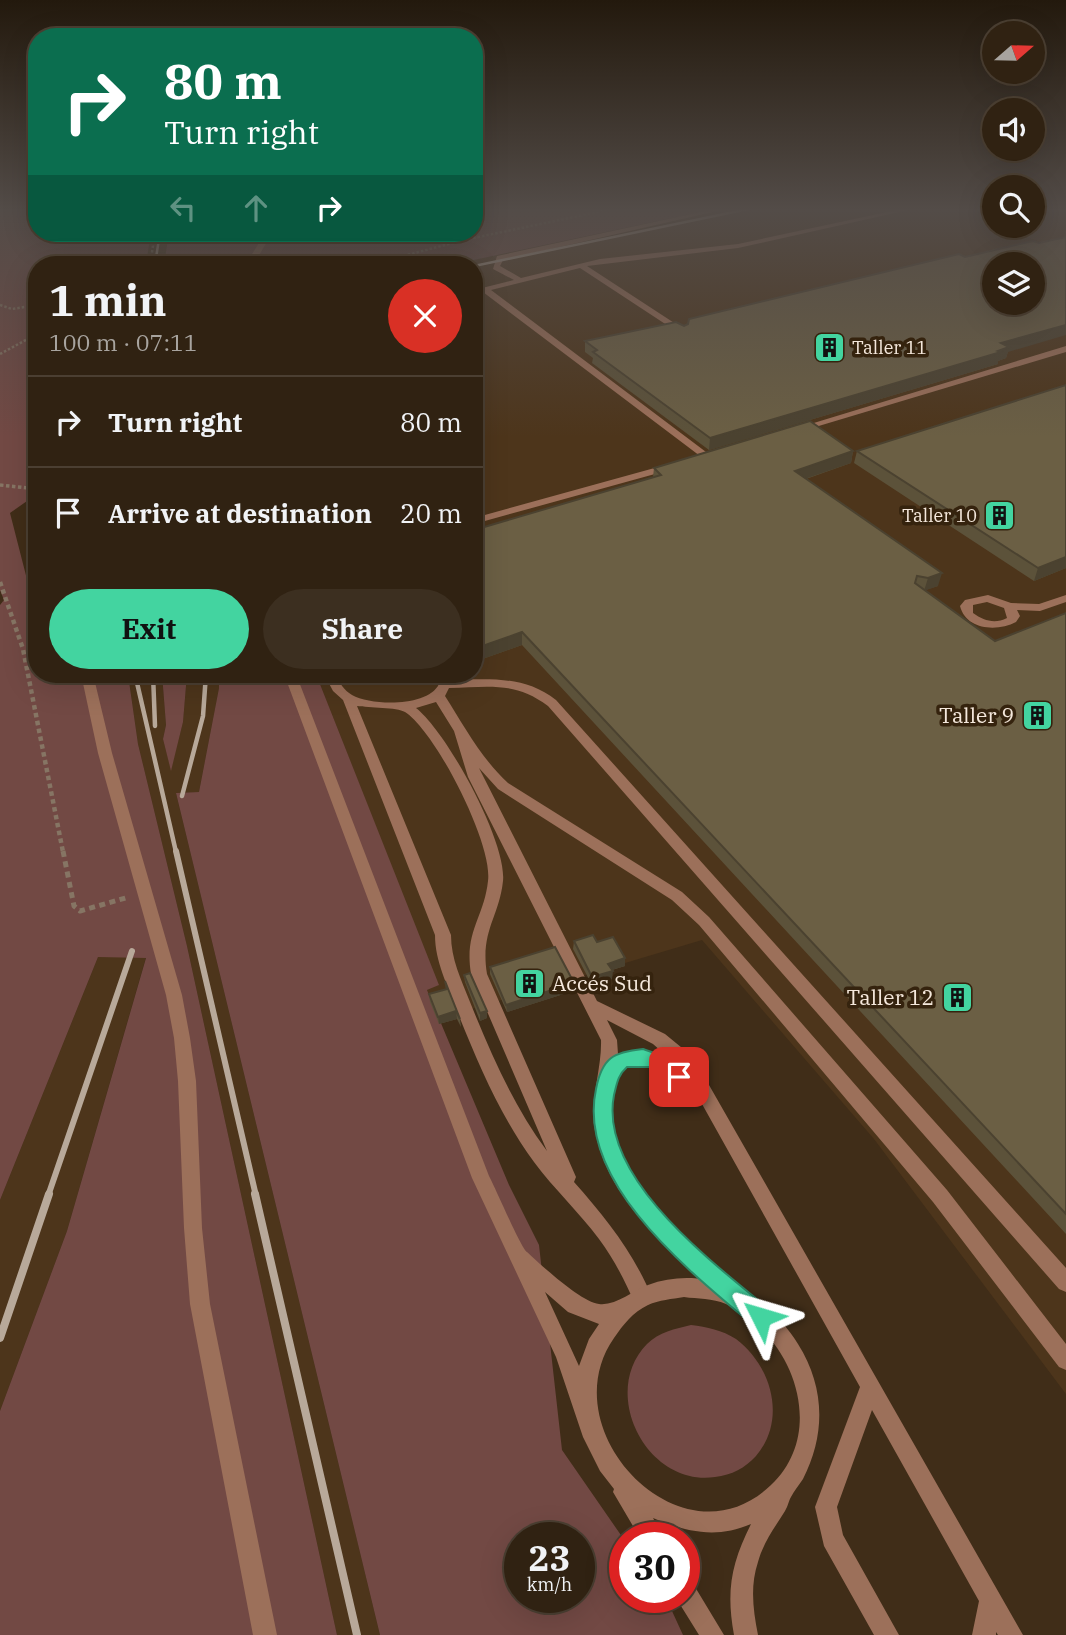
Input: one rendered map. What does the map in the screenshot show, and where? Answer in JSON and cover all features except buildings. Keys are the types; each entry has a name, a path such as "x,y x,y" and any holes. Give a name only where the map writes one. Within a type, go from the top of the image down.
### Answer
{"street":[{"path":"609,284 682,332"},
{"path":"483,293 714,456 694,460"},
{"path":"787,433 1066,349"},
{"path":"483,517 680,464"},
{"path":"953,615 994,625 1066,598"},
{"path":"973,618 966,610 973,599 996,600 1009,607 1040,608"},
{"path":"1009,607 1014,615 1012,620"},
{"path":"89,683 105,753 174,995 182,1038 200,1304 265,1635"},
{"path":"293,683 481,1178 565,1354 590,1430 606,1464 643,1522"},
{"path":"335,683 348,698 361,703 404,705 427,701 441,685 525,685 540,692 1066,1282"},
{"path":"441,685 475,777 609,1041 611,1058 601,1109 604,1134 633,1194 685,1254 776,1329 798,1363 810,1402 807,1443 792,1480 754,1538 741,1574 746,1635"},
{"path":"348,698 443,935 443,953 495,1077 513,1115 530,1141 616,1242 632,1269 634,1302"},
{"path":"404,705 418,713 441,741 494,855 498,870 497,886 480,932 476,953 478,974 573,1192"},
{"path":"460,731 489,773 503,786 677,896 704,921 940,1196 1066,1360"},
{"path":"592,1006 663,1039 679,1052 1011,1635"},
{"path":"608,1078 613,1067 623,1059 643,1057 655,1061 683,1080 714,1111"},
{"path":"517,1255 575,1305 600,1314 684,1287 716,1291 746,1304"},
{"path":"590,1430 585,1394 590,1360 604,1330 634,1302"},
{"path":"870,1387 826,1507 832,1538 887,1635"},
{"path":"606,1464 631,1494 664,1514 700,1523 736,1520 768,1505 792,1480"},
{"path":"984,1635 990,1599"},
{"path":"698,1613 712,1635"}],"path":[{"path":"0,305 12,309 28,306"},
{"path":"0,354 28,339"},
{"path":"0,485 28,488"},
{"path":"0,582 23,649 28,674"},
{"path":"30,683 74,906 80,911 92,909 146,891"}],"shaded area":[{"path":"0,284 28,284 28,500 10,513 28,583 28,683 129,683 138,744 187,946 337,1635 0,1635 0,1411 67,1231 146,958 98,957 0,1200 0,605 4,600 0,590"},
{"path":"483,284 982,284 982,315 1045,315 1045,284 1066,284 1066,1394 874,1139 702,940 438,1019 427,990 438,985 320,683 483,683"},
{"path":"129,683 163,683 166,725 163,739 171,769 183,722 186,683 219,683 199,792 176,793 380,1635 337,1635 187,946 138,744"},
{"path":"163,683 186,683 183,722 171,771 163,739 166,725"},
{"path":"219,683 320,683 439,985 427,990 509,1185 539,1245 562,1450 612,1522 609,1522 609,1613 673,1613 683,1635 380,1635 176,793 199,792"},
{"path":"98,957 146,957 67,1231 0,1411 0,1200"},
{"path":"691,1325 714,1329 736,1339 759,1364 771,1394 773,1410 766,1442 747,1464 733,1473 721,1476 691,1476 669,1467 651,1452 638,1433 629,1410 628,1387 633,1364 647,1344 662,1334"}],"railway":[{"path":"137,683 176,852"},
{"path":"153,683 155,726"},
{"path":"182,796 203,716 205,683"},
{"path":"176,851 256,1196"},
{"path":"48,1196 132,951"},
{"path":"0,1338 49,1194"},
{"path":"255,1194 357,1635"}],"place":[{"name":"Taller 11","path":"829,348"},
{"name":"Taller 10","path":"1000,516"},
{"name":"Taller 9","path":"1037,716"},
{"name":"Accés Sud","path":"529,984"},
{"name":"Taller 12","path":"957,998"}],"route":[{"path":"679,1077 655,1061 643,1057 623,1059 613,1067 608,1078 601,1109 604,1134 633,1194 685,1254 761,1317"}]}
